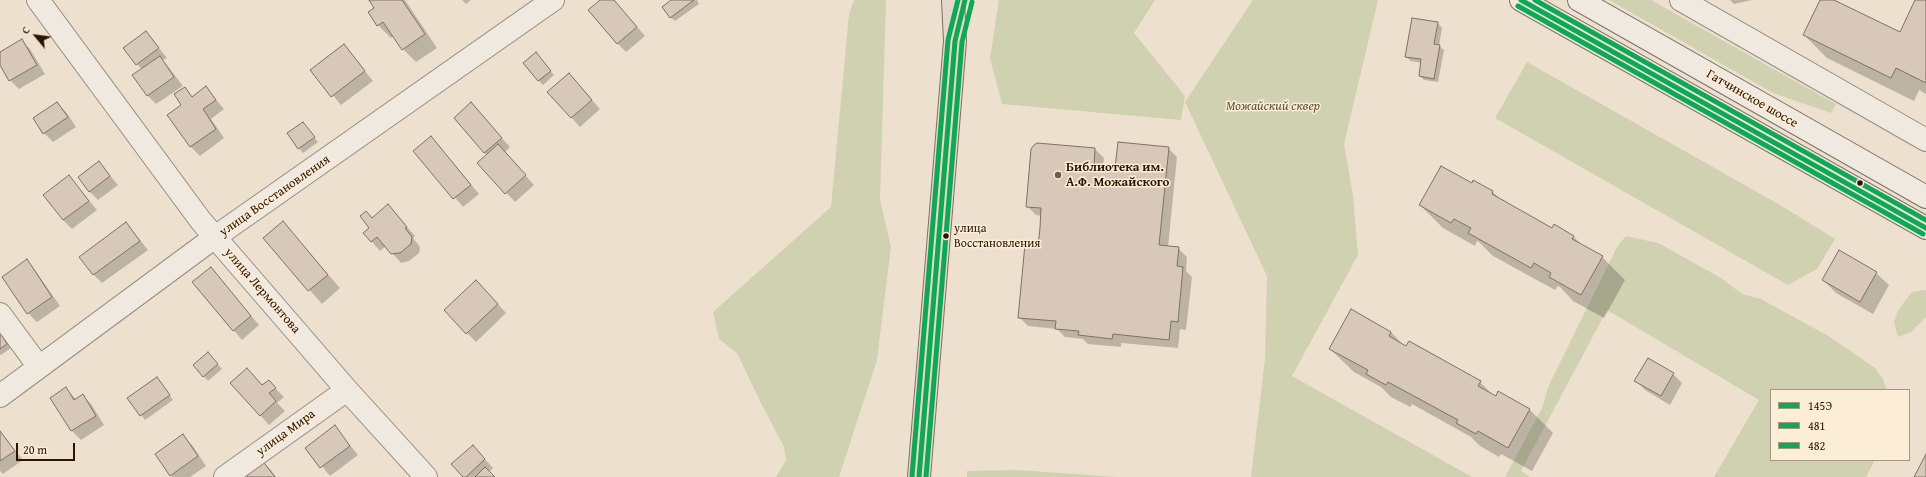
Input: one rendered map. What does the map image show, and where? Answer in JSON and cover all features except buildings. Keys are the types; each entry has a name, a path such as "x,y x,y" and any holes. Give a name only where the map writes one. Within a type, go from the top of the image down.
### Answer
{"main road":[{"path":"919,477 955,41 953,0"},
{"path":"955,41 965,0"}],"street":[{"name":"улица Лермонтова","path":"38,0 201,221 347,390 426,477"},
{"name":"улица Восстановления","path":"0,396 215,237 554,0"},
{"name":"Гатчинское шоссе","path":"1521,0 1926,228"},
{"name":"Гатчинское шоссе","path":"1579,0 1926,197"},
{"path":"1681,0 1926,140"},
{"path":"0,314 39,367"},
{"name":"улица Мира","path":"225,477 347,390"}],"green space":[{"path":"854,0 886,0 880,200 891,247 877,360 839,477 776,477 786,460 784,447 737,353 719,339 713,312 831,207 849,14"},
{"path":"999,0 1155,0 1134,33 1185,96 1181,120 1002,104 990,58"},
{"name":"Можайский сквер","path":"1253,0 1378,0 1344,144 1353,195 1358,255 1292,376 1472,477 1251,477 1265,359 1267,276 1185,102"},
{"path":"1609,0 1651,0 1836,104 1831,113 1773,93"},
{"path":"1527,62 1780,205 1835,239 1817,269 1788,285 1495,118"},
{"path":"1626,236 1658,243 1721,278 1742,294 1761,299 1830,337 1875,368 1883,379 1887,389 1770,389 1770,461 1874,461 1866,477 1714,477 1759,400 1607,310 1521,471 1530,477 1505,477 1542,408 1549,385 1617,247"},
{"path":"1926,290 1926,317 1911,332 1898,337 1894,322 1899,309 1912,292"},
{"path":"1017,470 1117,477 967,477 967,471"}],"transit line":[{"name":"482","path":"912,476 948,40 958,0"},
{"name":"145Э","path":"919,477 955,41 965,0"},
{"path":"1521,0 1926,228"},
{"path":"1535,0 1926,220"},
{"name":"481","path":"926,477 962,42 972,2"},
{"path":"1518,6 1923,234"}],"place":[{"name":"Библиотека им. А.Ф. Можайского","path":"1058,175"},
{"name":"улица Восстановления","path":"946,236"}]}
